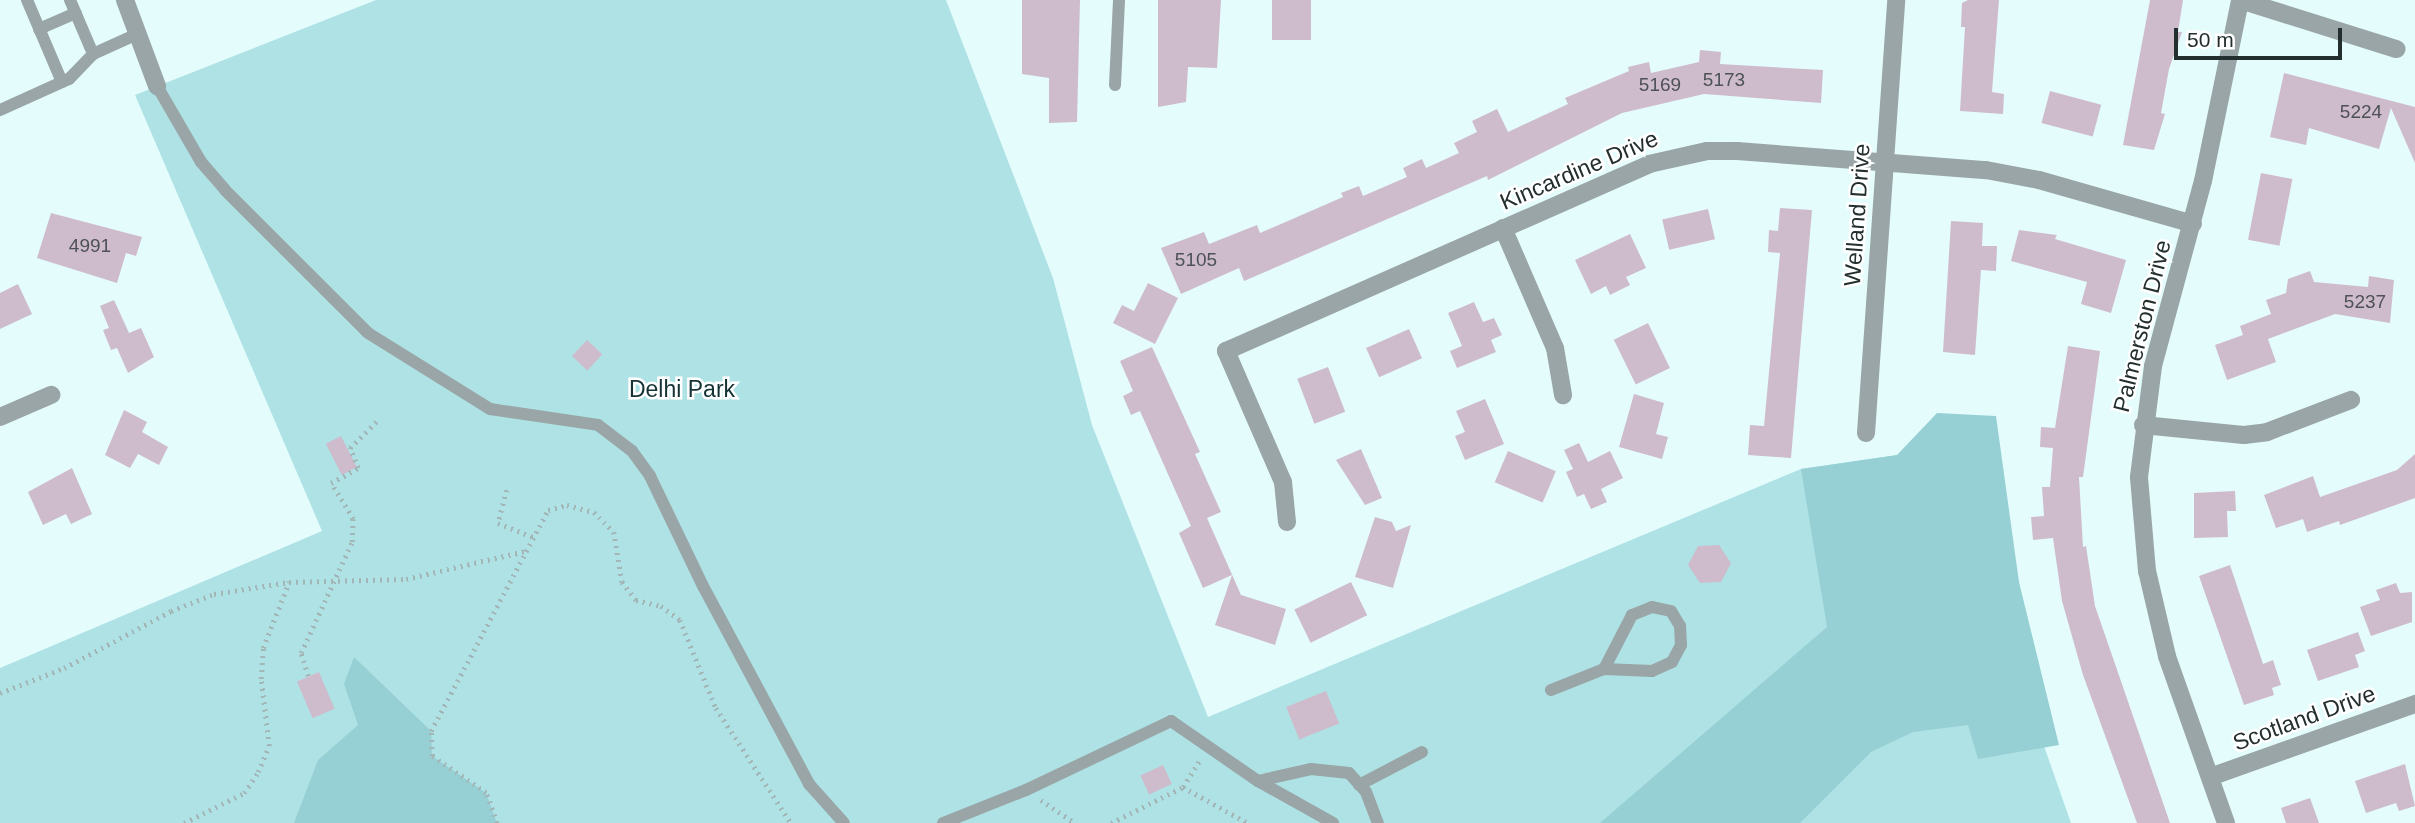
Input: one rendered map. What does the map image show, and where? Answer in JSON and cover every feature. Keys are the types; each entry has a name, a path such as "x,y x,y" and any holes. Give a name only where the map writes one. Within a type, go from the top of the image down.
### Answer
{"street":[{"path":"125,0 157,86"},
{"name":"Welland Drive","path":"1866,433 1896,0"},
{"path":"2240,0 2396,48"},
{"name":"Palmerston Drive","path":"2227,823 2167,656 2147,571 2139,477 2143,425 2153,366 2193,224 2240,0"},
{"name":"Kincardine Drive","path":"1287,522 1283,482 1226,351 1503,228 1677,156 1737,151 1986,170 2039,180 2193,224"},
{"path":"1503,228 1555,348 1563,395"},
{"path":"0,417 51,395"},
{"path":"2143,425 2244,435 2267,432 2351,400"},
{"name":"Scotland Drive","path":"2210,777 2415,704"}],"lane":[{"path":"27,0 62,82"},
{"path":"70,0 93,54"},
{"path":"1115,85 1119,0"},
{"path":"39,29 76,13"},
{"path":"0,110 62,82 93,54 137,34"},
{"path":"157,86 201,162 225,190 368,333 490,409 598,425 632,451 650,476 703,586 809,784 844,823"},
{"path":"1551,690 1604,669 1652,671 1672,662 1681,645 1680,626 1671,611 1652,607 1632,615 1604,669"},
{"path":"943,823 1026,790 1171,721 1258,781 1333,823"},
{"path":"1359,785 1422,752"},
{"path":"1258,781 1311,769 1349,773 1359,785 1378,823"}],"path":[{"path":"308,676 301,653 330,583 352,542 353,519 331,483 359,468 351,448 380,418"},
{"path":"508,490 498,523 533,537"},
{"path":"497,823 486,793 432,756 430,731 548,510 568,505 594,512 614,532 622,582 636,600 660,606 680,620 716,708 791,823"},
{"path":"0,693 64,668 170,611 214,594 289,582 407,579 526,551"},
{"path":"184,823 244,793 258,772 269,746 263,648 289,582"},
{"path":"1111,823 1182,787 1209,745"},
{"path":"1182,787 1248,823"},
{"path":"1026,790 1075,823"}],"green space":[{"name":"Delhi Park","path":"376,0 946,0 1053,278 1092,425 1208,717 1801,469 1940,449 2071,823 0,823 0,668 322,531 135,95"}],"shaded area":[{"path":"1937,413 1996,416 2019,582 2059,745 1978,759 1968,725 1913,732 1871,752 1800,823 1600,823 1827,627 1801,469 1897,455"},
{"path":"354,657 431,731 432,756 486,793 497,823 294,823 318,760 358,725 344,684"}],"building":[{"path":"1022,0 1080,0 1077,122 1049,123 1049,78 1022,74"},
{"path":"1158,0 1221,0 1217,68 1188,67 1186,102 1158,107"},
{"path":"1272,0 1311,0 1311,40 1272,40"},
{"path":"1968,0 1999,0 1992,92 2004,94 2003,114 1960,111 1965,27 1961,27 1962,3"},
{"path":"2150,0 2183,0 2178,32 2182,32 2169,69 2161,113 2165,114 2154,150 2123,145"},
{"path":"1700,50 1721,52 1720,64 1823,70 1821,103 1704,94 1622,113 1488,180 1487,176 1244,281 1239,268 1181,294 1161,248 1204,232 1209,244 1257,225 1260,233 1343,197 1341,193 1359,186 1363,196 1407,177 1403,168 1422,159 1426,168 1459,153 1454,143 1477,132 1472,121 1497,109 1508,132 1568,104 1565,98 1629,71 1628,67 1649,62 1651,73 1699,62"},
{"path":"2284,73 2415,107 2415,163 2391,108 2379,149 2309,128 2306,145 2270,137"},
{"path":"2050,91 2101,105 2093,137 2041,123"},
{"path":"2261,173 2292,179 2279,246 2248,240"},
{"path":"1780,208 1812,210 1791,458 1748,455 1750,425 1764,426 1780,253 1768,252 1769,230 1778,231"},
{"path":"1708,209 1715,239 1669,250 1662,220"},
{"path":"51,213 142,237 136,256 126,253 117,283 37,258"},
{"path":"1951,221 1983,223 1982,246 1997,246 1996,271 1981,270 1975,355 1943,352"},
{"path":"2019,230 2057,235 2055,239 2126,260 2111,313 2081,304 2087,282 2011,261"},
{"path":"1630,234 1646,268 1626,277 1630,285 1610,295 1606,286 1591,294 1575,260"},
{"path":"2310,271 2314,282 2368,287 2369,276 2394,280 2390,323 2335,314 2268,339 2276,362 2227,380 2215,345 2243,335 2240,326 2271,314 2266,300 2286,293 2288,279"},
{"path":"1148,283 1178,298 1155,344 1113,323 1122,305 1134,311"},
{"path":"18,284 32,314 0,329 0,293"},
{"path":"114,300 129,333 141,328 154,357 128,373 117,348 111,350 103,330 109,328 100,306"},
{"path":"1474,302 1483,322 1494,318 1502,335 1491,340 1496,352 1457,368 1450,351 1462,346 1448,313"},
{"path":"1648,323 1670,368 1636,385 1614,340"},
{"path":"1409,329 1422,358 1379,377 1366,348"},
{"path":"587,340 602,354 587,370 572,356"},
{"path":"2068,346 2100,351 2083,477 2079,477 2083,547 2086,546 2095,606 2170,823 2137,823 2083,675 2062,601 2053,538 2033,540 2031,517 2044,516 2042,487 2050,487 2053,448 2040,447 2041,427 2055,428"},
{"path":"1152,347 1200,452 1195,454 1221,512 1207,518 1241,595 1286,609 1275,645 1215,625 1232,575 1203,588 1179,533 1191,526 1140,411 1131,415 1123,396 1133,391 1120,361"},
{"path":"1328,367 1345,412 1314,424 1297,379"},
{"path":"1634,394 1664,403 1656,434 1668,437 1662,459 1619,447"},
{"path":"1485,399 1504,444 1465,460 1455,436 1465,432 1456,411"},
{"path":"124,410 147,422 142,432 168,447 159,465 138,454 130,468 105,455"},
{"path":"341,436 357,467 342,475 326,444"},
{"path":"1579,443 1588,462 1610,451 1623,478 1601,489 1607,502 1591,509 1584,494 1577,497 1566,472 1573,469 1564,450"},
{"path":"1361,449 1382,498 1365,505 1336,460"},
{"path":"1508,451 1556,471 1543,503 1495,482"},
{"path":"2415,454 2415,498 2340,525 2339,521 2307,532 2303,519 2276,528 2264,495 2313,476 2320,497 2397,470"},
{"path":"72,468 92,514 71,524 66,514 43,525 28,492"},
{"path":"2235,491 2236,511 2227,511 2228,537 2194,538 2194,493"},
{"path":"1375,517 1392,522 1396,531 1411,525 1393,588 1355,577"},
{"path":"1719,545 1731,563 1721,582 1700,583 1688,565 1698,546"},
{"path":"2230,565 2263,664 2273,660 2281,685 2272,688 2274,695 2244,705 2199,576"},
{"path":"1351,582 1367,615 1311,643 1294,610"},
{"path":"2396,583 2400,593 2412,592 2412,622 2371,636 2360,607 2380,600 2376,590"},
{"path":"2358,632 2365,651 2355,655 2359,667 2318,681 2307,650"},
{"path":"319,672 335,709 313,718 297,681"},
{"path":"1326,691 1339,723 1299,740 1286,707"},
{"path":"2405,764 2415,806 2399,811 2396,803 2366,813 2355,781"},
{"path":"1163,765 1172,784 1149,795 1140,776"},
{"path":"2310,798 2319,823 2286,823 2281,808"}]}
